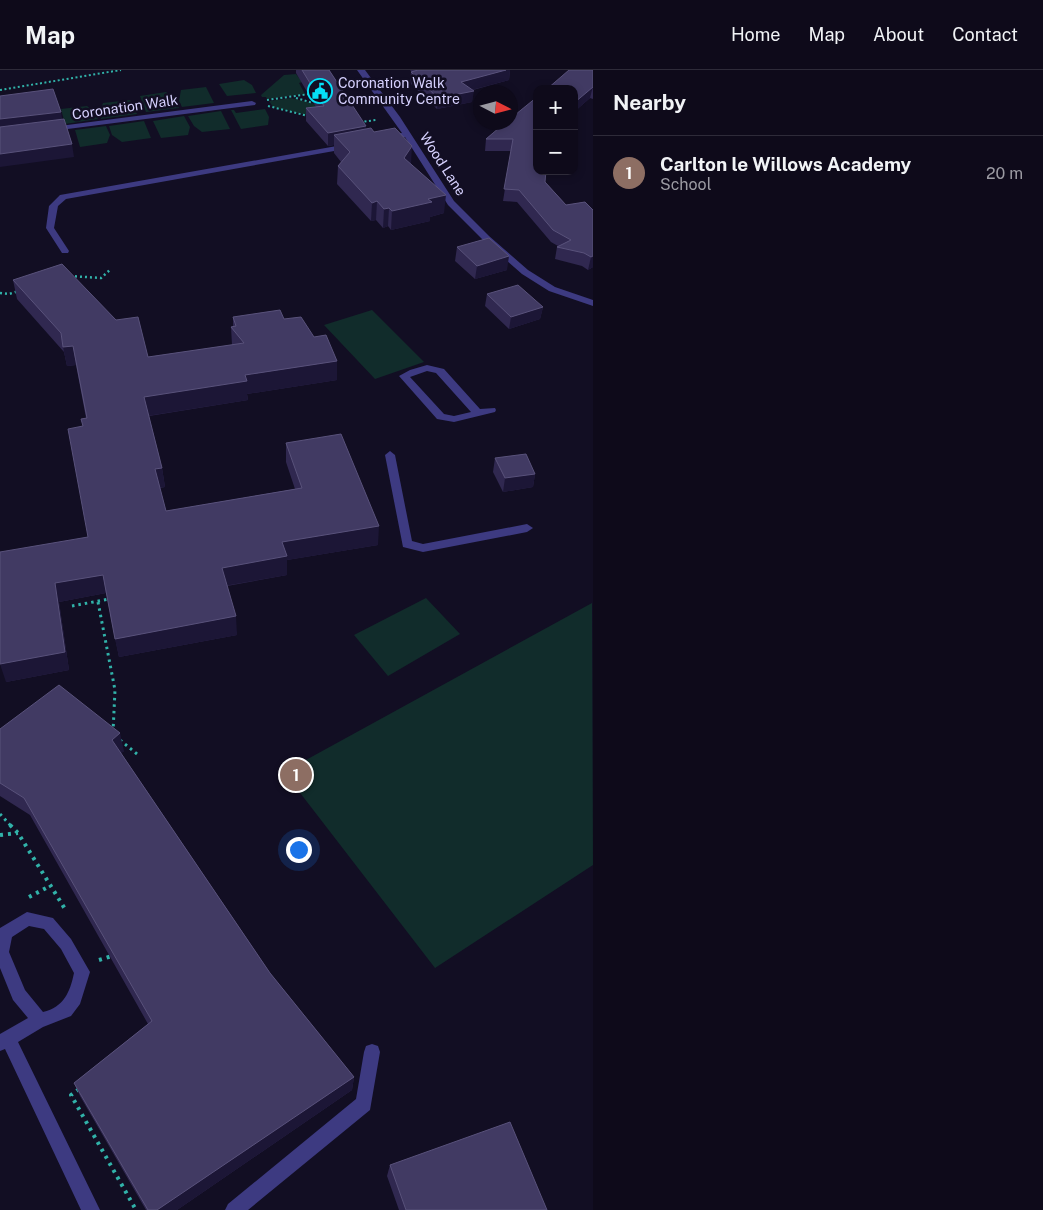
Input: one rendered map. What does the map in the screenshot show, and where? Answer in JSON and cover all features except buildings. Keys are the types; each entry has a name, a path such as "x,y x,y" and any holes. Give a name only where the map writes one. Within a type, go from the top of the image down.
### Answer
{"street":[{"name":"Wood Lane","path":"361,70 407,134 451,203 490,242 525,272 570,296 593,303"},
{"name":"Coronation Walk","path":"39,131 252,103"},
{"path":"372,141 407,134"},
{"path":"66,251 50,228 52,206 63,197 354,145"},
{"path":"478,413 440,371 433,367 426,367 404,376 441,417 454,419 491,410"},
{"path":"390,455 407,544 423,548 527,528"},
{"path":"40,1020 19,994 1,952 5,933 27,919 48,923 66,944 82,972 77,997 58,1017 40,1020 4,1040 91,1210"},
{"path":"241,1208 364,1104 372,1052"}],"path":[{"path":"0,90 121,70"},
{"path":"309,94 263,101 267,106 314,118"},
{"path":"293,97 313,103"},
{"path":"358,122 396,118"},
{"path":"65,276 101,278 111,269"},
{"path":"0,293 9,294 28,288"},
{"path":"72,606 109,599"},
{"path":"98,602 115,690 113,734"},
{"path":"106,728 137,754"},
{"path":"0,835 18,833"}],"green space":[{"path":"296,74 302,82 299,83 305,94 267,99 262,97 261,95 284,75"},
{"path":"244,80 252,85 256,93 227,96 219,84"},
{"path":"206,87 214,103 182,107 179,101 181,90"},
{"path":"166,92 176,101 179,108 146,112 140,96"},
{"path":"291,98 315,104 324,119 273,107 269,101"},
{"path":"130,100 137,114 101,119 99,113 103,103"},
{"path":"87,106 96,113 98,119 65,124 61,109"},
{"path":"265,109 269,117 268,125 241,129 231,110 234,110 236,113"},
{"path":"221,111 230,129 202,132 194,126 188,116"},
{"path":"184,116 190,127 188,135 161,138 153,121"},
{"path":"144,121 151,138 122,142 112,135 109,126"},
{"path":"106,126 110,135 107,143 80,147 75,130"},
{"path":"372,310 424,362 375,379 324,325"},
{"path":"426,598 460,634 388,676 354,635"},
{"path":"592,603 593,865 435,968 284,772"}],"place":[{"name":"Coronation Walk Community Centre","path":"320,91"},
{"name":"Carlton le Willows Academy","path":"296,775"}]}
